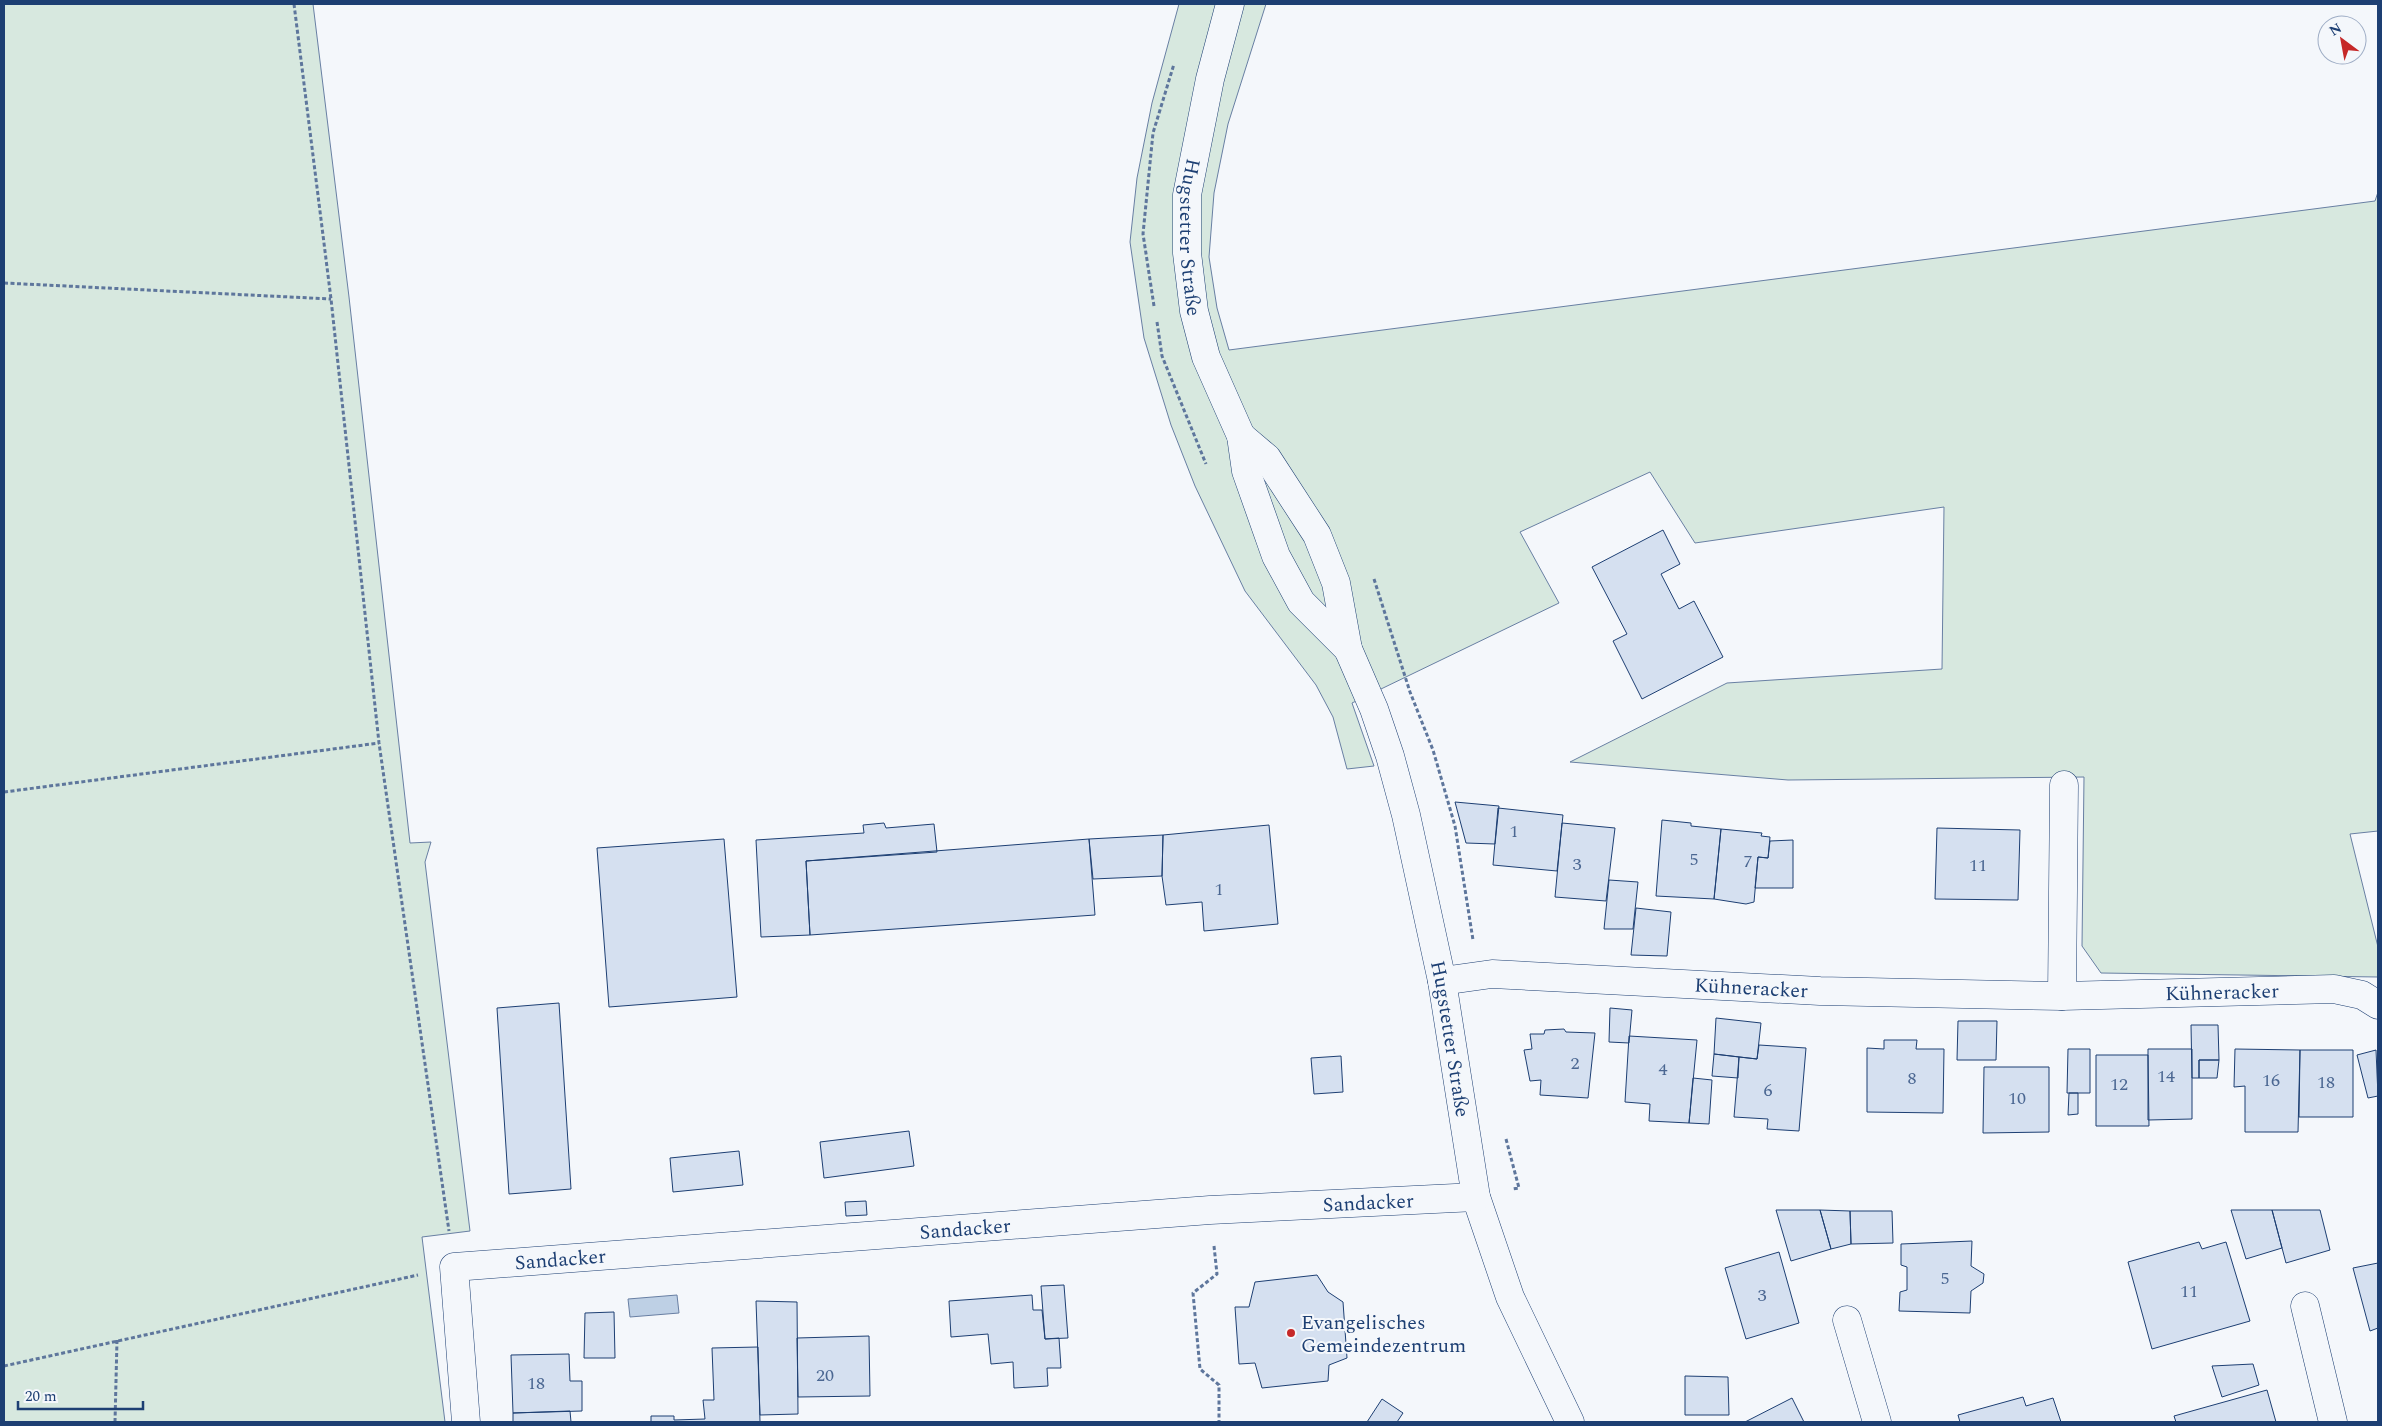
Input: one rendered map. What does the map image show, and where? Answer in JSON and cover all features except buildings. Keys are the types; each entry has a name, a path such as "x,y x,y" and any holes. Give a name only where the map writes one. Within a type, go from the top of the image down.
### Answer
{"street":[{"name":"Hugstetter Straße","path":"1230,4 1210,79 1187,194 1187,253 1194,311 1206,357 1241,436 1246,471 1276,556 1301,602 1348,649"},
{"name":"Hugstetter Straße","path":"1241,436 1266,458 1317,535 1336,583 1348,649 1374,709 1390,756 1442,981 1476,1197 1510,1297 1570,1422"},
{"path":"2062,996 2064,785"},
{"name":"Kühneracker","path":"1442,981 1492,974 1820,991 2062,996 2334,990 2362,994 2378,1005"},
{"name":"Sandacker","path":"454,1267 1210,1210 1476,1197"},
{"path":"454,1267 466,1422"},
{"path":"2305,1306 2333,1422"},
{"path":"1847,1320 1877,1422"}],"path":[{"path":"4,1366 454,1267 379,743 331,299 294,4"},
{"path":"4,283 331,299"},
{"path":"1373,577 1410,692"},
{"path":"4,792 379,743"},
{"path":"1210,1210 1217,1274 1193,1293 1200,1369 1219,1385 1219,1422"},
{"path":"115,1422 116,1340"}],"shaded area":[{"path":"4,4 313,4 349,297 410,843 431,842 425,862 470,1231 422,1237 445,1422 4,1422"},
{"path":"1179,4 1266,4 1228,124 1214,193 1209,257 1217,308 1229,350 2375,201 2378,192 2378,831 2350,834 2378,947 2378,977 2101,973 2082,946 2084,777 1788,780 1570,762 1727,683 1942,669 1944,507 1695,543 1650,472 1520,532 1559,603 1352,703 1374,766 1347,769 1333,717 1316,685 1245,591 1195,486 1171,425 1144,338 1130,242 1137,178 1152,103"}],"water":[{"path":"677,1295 679,1313 630,1317 628,1299"}],"place":[{"name":"Evangelisches Gemeindezentrum","path":"1291,1333"}]}
